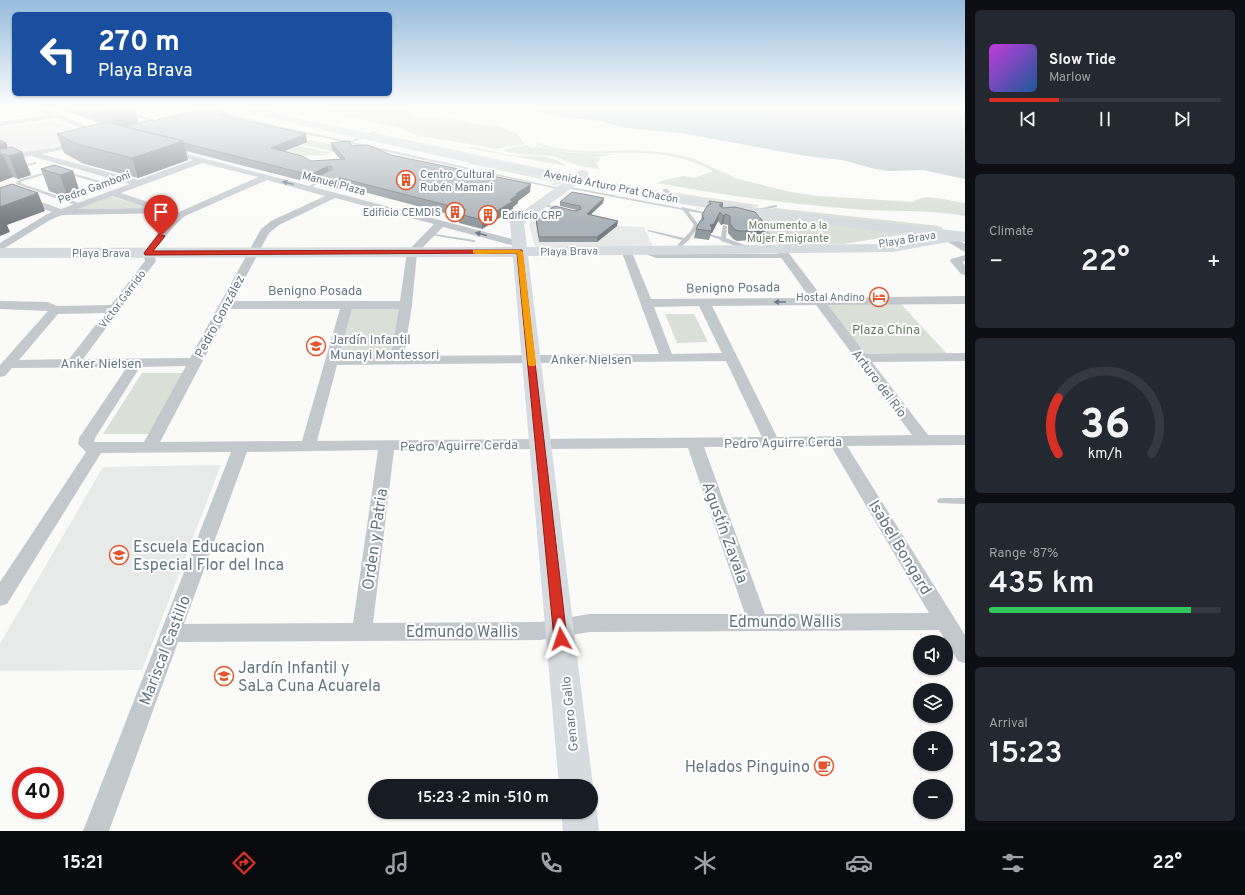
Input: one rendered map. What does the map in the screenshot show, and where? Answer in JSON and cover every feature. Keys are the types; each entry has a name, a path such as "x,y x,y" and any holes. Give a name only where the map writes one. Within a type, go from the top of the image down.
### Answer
{"main road":[{"name":"Avenida Arturo Prat Chacón","path":"400,145 572,183 680,204 751,215 959,237"},
{"name":"Avenida Arturo Prat Chacón","path":"402,145 471,159 572,183 665,190 775,206 959,237"}],"street":[{"path":"0,159 58,149 72,145"},
{"name":"Manuel Plaza","path":"157,148 266,177 311,186 334,195 441,223 519,248"},
{"path":"29,154 138,183"},
{"name":"Pedro Gamboni","path":"0,248 47,218 110,189 138,183 202,160"},
{"name":"Víctor Garrido","path":"73,363 151,261 148,253 170,224 182,214 266,177"},
{"name":"Genaro Gallo","path":"572,183 517,222 575,779"},
{"path":"110,189 167,211 182,214"},
{"path":"0,190 61,212 167,211"},
{"name":"Pedro González","path":"149,448 194,362 268,228 334,195"},
{"path":"397,360 406,304 412,252 441,223"},
{"path":"892,248 959,237"},
{"name":"Playa Brava","path":"849,248 892,248 959,237"},
{"name":"Playa Brava","path":"0,253 412,252 519,248 647,250 681,245 754,244 783,252 849,248 959,237"},
{"path":"626,250 667,358"},
{"name":"Arturo del Río","path":"783,252 923,440"},
{"path":"965,258 955,261 965,272"},
{"name":"Benigno Posada","path":"646,303 965,300"},
{"path":"704,303 772,442"},
{"name":"Benigno Posada","path":"225,305 406,304"},
{"path":"0,305 48,306 54,310 114,309"},
{"path":"308,446 347,305"},
{"path":"4,368 54,310"},
{"name":"Anker Nielsen","path":"332,361 731,357"},
{"path":"862,358 965,357"},
{"name":"Anker Nielsen","path":"4,368 73,363 194,362"},
{"path":"0,598 96,448 86,444 87,438 136,363"},
{"name":"Pedro Aguirre Cerda","path":"96,448 965,440"},
{"name":"Isabel Bongard","path":"836,441 965,654"},
{"name":"Agustín Zavala","path":"694,442 758,622"},
{"name":"Orden y Patria","path":"362,632 387,446"},
{"name":"Mariscal Castillo","path":"96,831 241,447"},
{"name":"Edmundo Wallis","path":"170,634 540,631 590,623 945,621"},
{"path":"580,819 581,831"}],"lane":[{"name":"Avenida Arturo Prat Chacón","path":"390,145 459,167 572,183"},
{"path":"459,167 471,159"},
{"path":"14,168 35,162"},
{"path":"80,204 18,184 22,180 58,170 110,189"},
{"path":"311,186 330,176"},
{"path":"649,231 681,245 698,227 680,204 665,190"},
{"path":"541,204 566,211"},
{"path":"680,204 706,213"},
{"path":"712,235 723,240 754,244 770,236 751,215 775,206"},
{"path":"723,240 725,226"},
{"path":"430,234 474,241"},
{"path":"723,240 733,239"},
{"path":"647,250 650,254 656,256 783,252"},
{"path":"940,501 965,501"}],"shaded area":[{"path":"0,145 58,145 40,150 0,156"},
{"path":"745,145 965,145 965,179 923,170 889,171 875,169 842,160 806,156"},
{"path":"550,209 617,226 644,227 653,247 535,248 529,224"},
{"name":"Escuela Educacion Especial Flor del Inca","path":"221,465 142,670 0,671 0,644 103,467"}],"green space":[{"path":"303,145 335,145 333,152"},
{"path":"421,145 430,145 559,172"},
{"path":"474,145 519,145 495,149"},
{"path":"527,145 532,148 539,147 572,153 615,154 597,157 601,159 596,163 600,169 580,166 553,156 518,154 503,151 509,148"},
{"path":"538,145 578,151 645,151 679,155 699,161 734,178 791,192 818,196 914,202 918,199 924,198 946,200 965,203 965,216 937,212 867,210 804,205 730,195 657,183 683,176 694,178 713,171 704,166 676,157 646,153 586,153 560,151"},
{"path":"300,146 332,153 328,155 315,156 282,153"},
{"path":"471,147 508,155 547,157 566,166 468,148"},
{"path":"471,162 563,182 552,185 554,182 471,164 466,166"},
{"path":"670,192 759,206 750,208 674,197"},
{"path":"110,196 148,208 75,209"},
{"path":"776,208 939,226 943,228 940,230 765,209"},
{"name":"Monumento a la Mujer Emigrante","path":"761,215 906,234 843,244 778,245 759,221"},
{"name":"Plaza China","path":"900,303 948,355 868,356 827,304"},
{"path":"352,309 400,309 393,358 339,358"},
{"path":"665,314 694,314 708,342 677,343"},
{"path":"142,373 185,373 151,434 103,434"}],"building":[{"path":"80,145 172,145 132,158"},
{"path":"191,145 279,145 271,148 302,156 311,161 345,159 333,145 368,145 391,155 531,184 510,200 513,201 482,220 459,214 466,210 340,178 335,180 318,177 332,169 332,167 328,166 310,175"},
{"path":"12,147 22,152 9,156 3,154 0,155 0,149"},
{"path":"54,165 73,171 60,175 41,169"},
{"path":"12,184 38,193 0,207 0,188"},
{"path":"572,192 604,198 587,214 618,221 597,237 539,237 536,218 555,206 575,211 581,209 580,206 560,202"},
{"path":"709,201 723,203 719,205 722,208 735,207 755,212 766,225 755,227 755,231 735,230 730,224 730,216 725,214 723,216 720,212 714,224 710,225 712,228 711,231 696,229 700,221 704,219 702,215 707,206 711,204"}],"slow traffic":[{"path":"476,252 520,252 532,364"}],"place":[{"name":"Centro Cultural Rubén Mamani","path":"406,180"},
{"name":"Edificio CEMDIS","path":"455,212"},
{"name":"Edificio CRP","path":"488,215"},
{"name":"Hostal Andino","path":"879,297"},
{"name":"Jardín Infantil Munayi Montessori","path":"316,346"},
{"name":"Escuela Educacion Especial Flor del Inca","path":"119,555"},
{"name":"Jardín Infantil y SaLa Cuna Acuarela","path":"224,676"},
{"name":"Helados Pinguino","path":"824,766"}],"route":[{"path":"161,236 148,253 520,252 561,639"}]}
